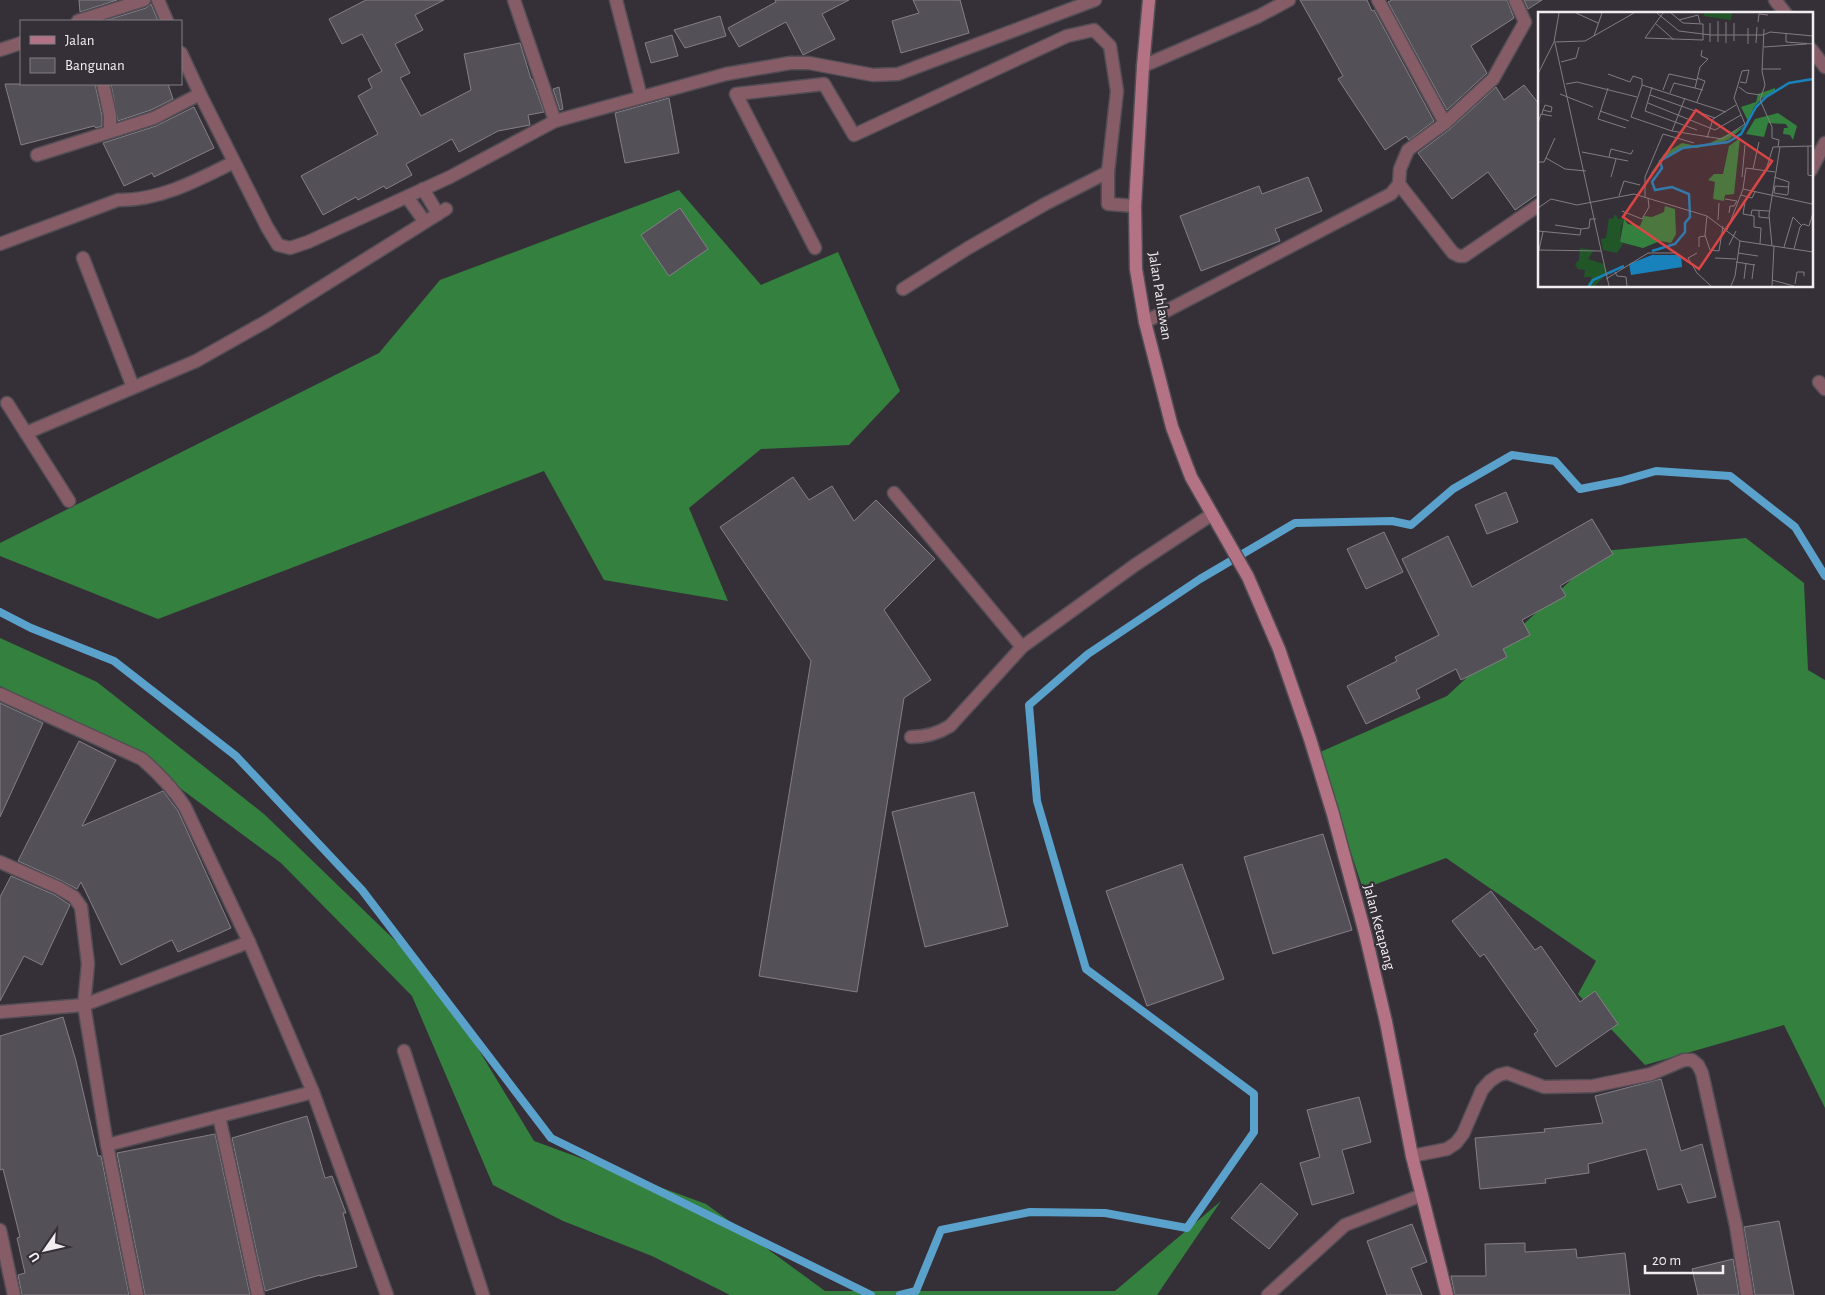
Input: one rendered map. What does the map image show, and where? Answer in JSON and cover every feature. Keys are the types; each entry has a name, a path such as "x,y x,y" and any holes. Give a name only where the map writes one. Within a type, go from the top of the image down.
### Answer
{"street":[{"path":"85,20 144,0"},
{"path":"158,0 167,20"},
{"path":"514,0 555,121"},
{"path":"616,0 641,97"},
{"path":"182,55 234,162 278,245 290,248 308,242 423,190 555,121 726,74 790,63 809,63 873,75 898,74 1095,0"},
{"name":"Jalan Pahlawan","path":"1149,0 1143,66 1135,206 1136,269 1145,322 1172,427 1191,477 1248,577"},
{"path":"1143,66 1259,16 1289,0"},
{"path":"1378,0 1444,123"},
{"path":"1515,0 1525,22 1524,27 1493,79 1444,123 1408,150 1400,169 1400,184 1454,253 1459,256 1464,256 1538,207"},
{"path":"1775,1 1784,12"},
{"path":"815,248 736,94 824,84 854,135 1067,36 1094,30 1110,46 1117,91 1108,172 1108,204 1135,206"},
{"path":"0,50 20,43"},
{"path":"1812,50 1825,67"},
{"path":"103,85 110,115 110,131"},
{"path":"37,155 154,118 200,94"},
{"path":"1812,168 1825,143"},
{"path":"0,244 118,200 133,201 188,185 234,162"},
{"path":"903,289 968,248 1044,204 1108,172"},
{"path":"1145,322 1391,194 1400,184"},
{"path":"26,433 196,361 267,321 442,212 423,190"},
{"path":"407,197 424,222"},
{"path":"83,258 133,387"},
{"path":"7,403 69,501"},
{"path":"894,494 1022,647"},
{"path":"911,736 923,737 937,734 950,726 1022,647 1135,565 1211,515"},
{"name":"Jalan Ketapang","path":"1248,577 1278,649 1310,739 1333,814 1384,1013 1412,1156 1447,1295"},
{"path":"0,694 142,759 161,775 176,792 185,807 249,942 313,1092 387,1295"},
{"path":"0,862 59,888 74,897 81,907 88,964 84,1005 107,1145 137,1295"},
{"path":"0,1012 84,1005 249,942"},
{"path":"404,1051 483,1295"},
{"path":"1412,1156 1446,1149 1456,1143 1463,1134 1482,1090 1490,1080 1499,1075 1507,1073 1544,1087 1593,1086 1637,1078 1684,1060 1692,1060 1702,1073 1736,1226 1748,1295"},
{"path":"107,1145 313,1092"},
{"path":"219,1116 258,1295"},
{"path":"1268,1295 1344,1225 1422,1195"},
{"path":"0,1230 14,1295"}],"green space":[{"path":"679,190 761,285 838,252 900,391 849,445 761,449 689,508 728,601 604,580 544,471 158,619 0,556 0,543 379,353 440,280"},
{"path":"1746,538 1804,583 1808,670 1825,680 1825,1108 1784,1025 1645,1065 1578,994 1596,961 1446,858 1363,889 1318,753 1447,696 1602,551"},
{"path":"0,638 97,682 264,814 437,981 534,1141 706,1204 825,1291 1115,1291 1221,1201 1157,1295 730,1295 652,1256 563,1221 493,1185 412,996 281,863 130,751 0,686"}],"building":[{"path":"79,0 117,0 80,12"},
{"path":"366,0 444,0 415,15 423,30 395,44 410,73 400,78 421,116 471,90 464,54 520,43 544,112 528,115 530,125 498,131 459,152 452,139 406,164 412,175 386,189 384,186 358,200 356,197 323,215 301,176 378,134 358,96 372,88 368,79 382,71 362,34 342,44 329,19"},
{"path":"775,0 849,0 822,14 835,39 803,55 786,22 739,47 728,28 776,2"},
{"path":"913,0 960,0 969,33 901,53 892,21 919,13"},
{"path":"1300,0 1367,0 1434,121 1409,140 1406,136 1385,150 1338,79 1343,76"},
{"path":"1392,0 1507,0 1514,18 1471,46 1487,73 1447,110 1388,2"},
{"path":"1524,0 1542,0 1528,9"},
{"path":"151,4 158,20 107,20 146,8"},
{"path":"720,16 726,36 685,48 674,30"},
{"path":"672,35 678,56 651,63 645,43"},
{"path":"5,84 95,85 102,116 102,126 96,128 94,126 21,145"},
{"path":"111,85 168,85 173,99 151,110 118,121"},
{"path":"1524,85 1538,103 1538,194 1515,210 1488,172 1452,199 1418,153 1450,129 1496,87 1504,100"},
{"path":"559,87 563,109 560,110 553,89"},
{"path":"669,98 679,153 625,163 615,113"},
{"path":"194,107 214,148 154,177 152,173 124,186 103,143 156,126"},
{"path":"1308,177 1322,211 1275,229 1280,241 1201,271 1180,216 1259,186 1262,194"},
{"path":"680,208 708,249 669,276 641,235"},
{"path":"793,477 809,500 832,486 854,521 876,500 935,559 884,610 931,680 904,698 857,992 759,976 811,661 720,527"},
{"path":"1506,492 1518,522 1487,534 1475,505"},
{"path":"1592,519 1613,554 1560,586 1566,596 1522,620 1530,635 1503,649 1507,657 1461,680 1456,669 1416,690 1420,698 1366,724 1347,686 1397,661 1395,657 1439,635 1402,559 1448,536 1472,587"},
{"path":"1384,532 1403,572 1366,589 1347,549"},
{"path":"0,703 43,723 0,817"},
{"path":"79,741 116,760 82,826 163,791 178,811 231,928 178,952 172,940 121,965 81,882 77,889 18,861"},
{"path":"974,792 1008,926 925,947 892,812"},
{"path":"1323,834 1352,930 1273,954 1244,857"},
{"path":"1182,864 1224,979 1147,1006 1106,891"},
{"path":"11,876 55,895 70,905 42,965 24,956 0,1001 0,897"},
{"path":"1491,891 1535,950 1541,946 1580,1002 1595,991 1618,1024 1556,1067 1534,1034 1538,1031 1484,954 1480,957 1452,921"},
{"path":"63,1017 76,1061 98,1156 101,1156 129,1295 22,1295 18,1275 25,1273 17,1238 20,1237 3,1169 0,1170 0,1036"},
{"path":"1661,1079 1681,1151 1702,1144 1716,1197 1688,1203 1681,1184 1658,1190 1646,1149 1588,1164 1589,1173 1545,1179 1546,1183 1480,1189 1475,1138 1545,1132 1544,1129 1603,1123 1595,1096"},
{"path":"1359,1097 1371,1142 1342,1150 1354,1193 1312,1205 1300,1163 1320,1157 1307,1110"},
{"path":"307,1116 325,1178 332,1176 346,1213 343,1213 357,1267 320,1275 265,1291 232,1138"},
{"path":"215,1134 250,1295 145,1295 117,1153"},
{"path":"1261,1183 1298,1214 1269,1249 1231,1218"},
{"path":"1779,1221 1794,1295 1755,1295 1744,1227"},
{"path":"1412,1224 1427,1262 1411,1268 1422,1295 1387,1295 1367,1241"},
{"path":"1525,1243 1525,1252 1576,1249 1577,1258 1625,1253 1630,1295 1455,1295 1451,1276 1486,1276 1485,1244"},
{"path":"1733,1259 1739,1295 1698,1295 1692,1269"}],"waterway":[{"path":"900,1295 916,1291 941,1230 1030,1212 1105,1213 1187,1228 1254,1132 1254,1094 1086,969 1037,801 1029,705 1088,654 1200,579 1295,523 1392,521 1411,525 1453,489 1512,455 1555,461 1580,489 1621,481 1656,471 1730,476 1795,527 1825,576"},
{"path":"0,612 31,628 114,661 236,756 362,890 551,1138 871,1295"}]}
